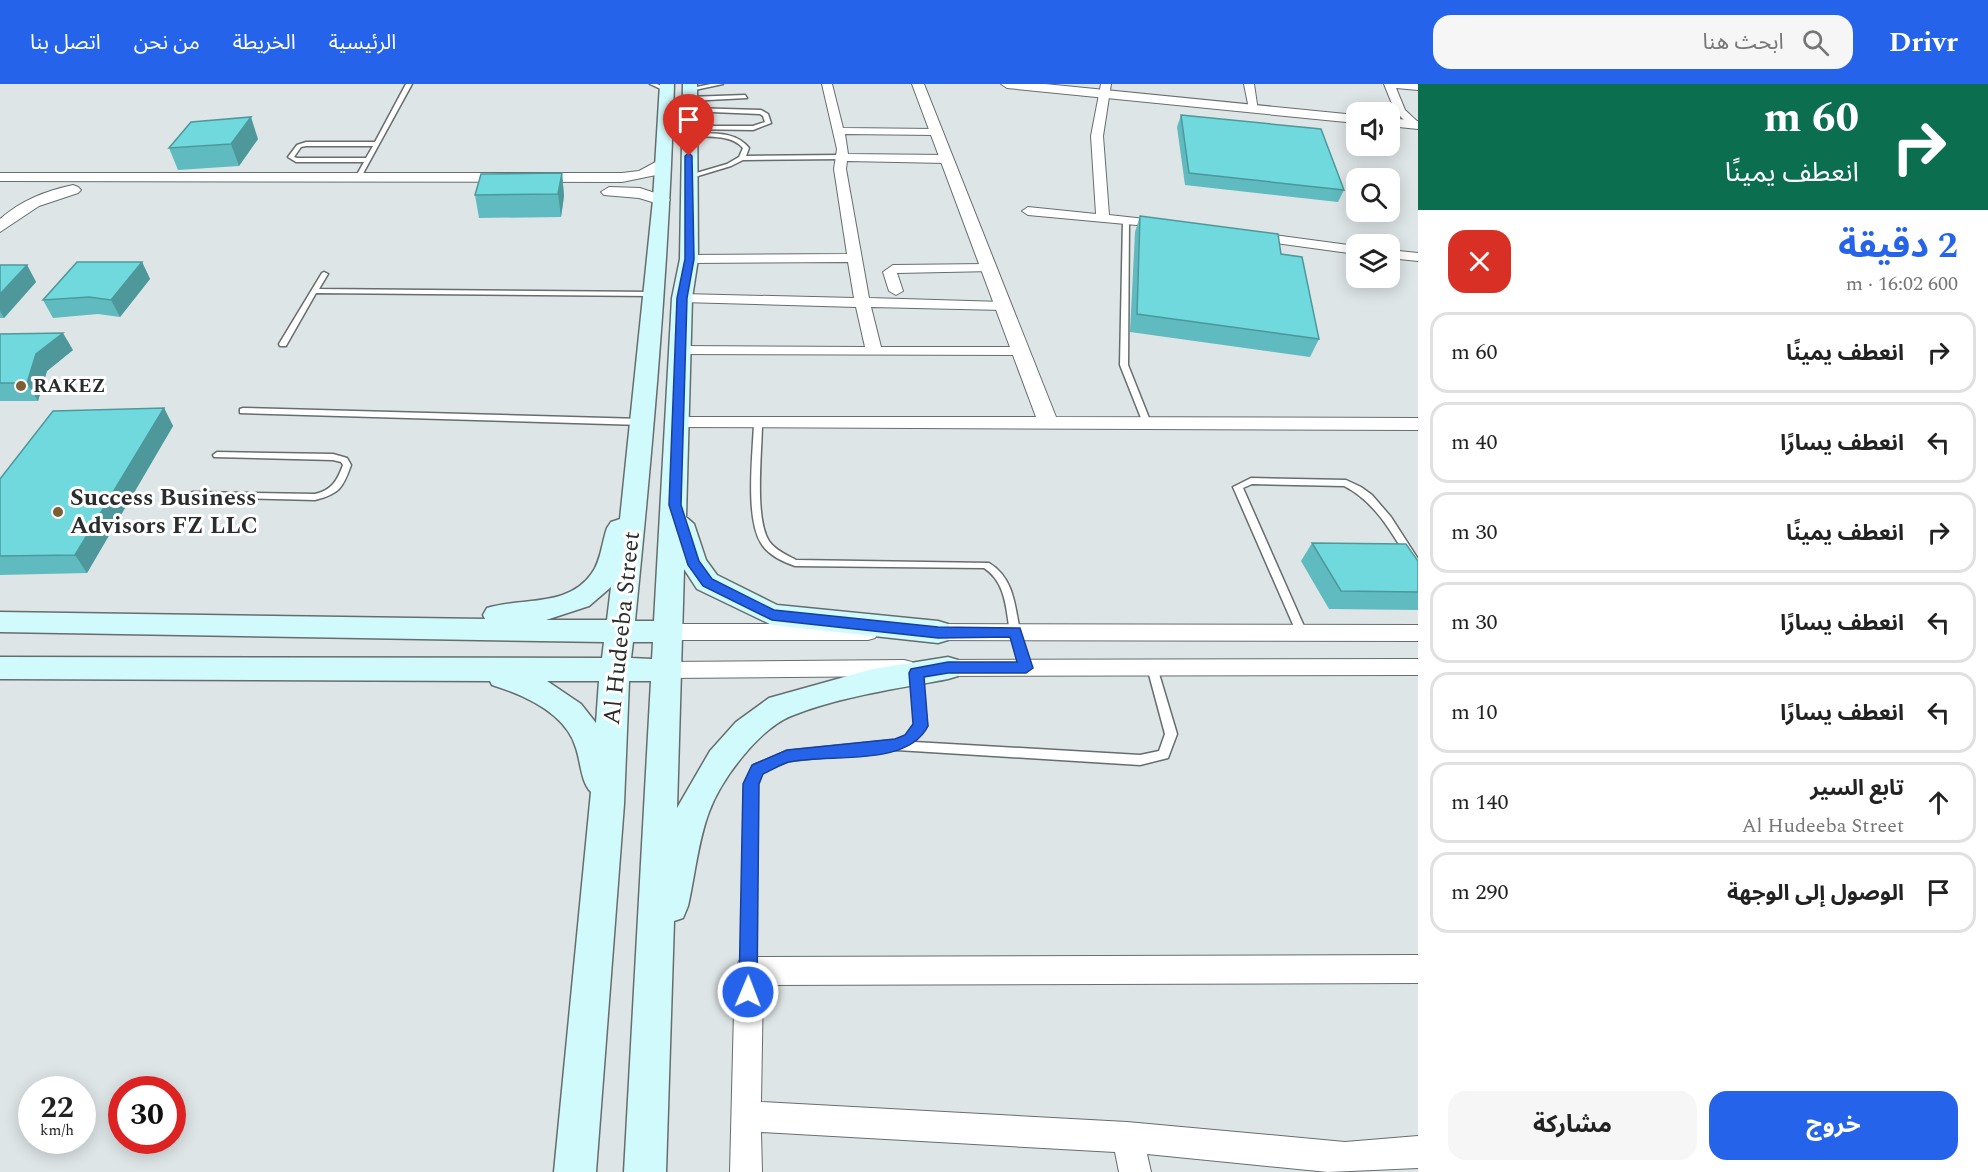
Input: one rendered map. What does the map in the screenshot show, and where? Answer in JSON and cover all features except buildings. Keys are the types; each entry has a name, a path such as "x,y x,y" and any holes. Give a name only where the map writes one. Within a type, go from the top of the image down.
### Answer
{"main road":[{"name":"Al Hudeeba Street","path":"575,1172 607,804 615,671 643,422 662,200 663,162 680,100"},
{"name":"Al Hudeeba Street","path":"645,1172 682,298 689,259 688,177 680,100"},
{"path":"371,630 546,609 581,600 602,580 638,472"},
{"path":"675,505 693,562 707,582 772,615 938,633"},
{"path":"0,622 371,630 669,632"},
{"path":"127,668 161,663 174,657 181,650 185,641 185,635 179,625"},
{"path":"0,668 667,670"},
{"path":"654,969 693,809 728,753 747,731 780,707 873,681 948,668"},
{"path":"475,669 524,682 560,703 587,733 607,804"}],"street":[{"path":"827,84 843,149 840,169 862,303 874,352"},
{"path":"916,84 1048,423"},
{"path":"1007,84 1106,89 1254,109 1346,118"},
{"path":"1249,84 1254,109"},
{"path":"1417,128 1401,111 1389,84 1418,87"},
{"path":"1103,218 1097,136 1106,89"},
{"path":"1400,124 1417,128"},
{"path":"838,130 935,132"},
{"path":"842,157 946,159"},
{"path":"0,177 606,178 643,176 655,171 663,162"},
{"path":"586,192 631,185 628,180 606,178"},
{"path":"0,190 628,191 662,200"},
{"path":"0,227 24,206 42,198 73,190"},
{"path":"0,207 7,210 0,217"},
{"path":"1028,211 1184,228"},
{"path":"1241,235 1346,249"},
{"path":"1400,255 1418,257"},
{"path":"689,259 855,258"},
{"path":"896,291 890,272 892,269 988,268"},
{"path":"682,298 1003,306"},
{"path":"681,351 1021,352"},
{"path":"678,423 1418,424"},
{"path":"669,632 1418,633"},
{"path":"1015,632 1026,668"},
{"path":"1302,633 1322,667"},
{"path":"667,670 1418,667"},
{"path":"746,1172 745,1116 749,971 1418,969"},
{"path":"745,1116 1127,1137 1348,1165 1418,1152"},
{"path":"1127,1137 1135,1172"}],"lane":[{"path":"358,178 409,84"},
{"path":"680,100 720,84"},
{"path":"680,100 745,97"},
{"path":"680,100 761,112 766,115 768,123 753,128 680,100"},
{"path":"680,100 742,141 746,148 742,158"},
{"path":"368,160 299,160 291,157 299,146 306,144 376,144"},
{"path":"688,177 729,165 742,158 842,157"},
{"path":"1126,220 1124,366 1147,423"},
{"path":"283,344 324,274"},
{"path":"314,291 654,294"},
{"path":"243,411 643,422"},
{"path":"758,423 757,524 763,540 776,554 795,562 986,565 997,570 1004,580 1015,632"},
{"path":"193,495 315,497 330,494 339,488 347,465 344,460 333,457 217,455"},
{"path":"1302,633 1238,487 1251,481 1346,483 1357,487 1372,499 1418,567"},
{"path":"749,971 751,784 758,769 787,756 897,746 1140,760 1164,755 1171,734 1152,667"},
{"path":"897,746 910,739 921,726 916,673"}],"place":[{"name":"RAKEZ","path":"21,386"},
{"name":"Success Business Advisors FZ LLC","path":"58,512"}],"route":[{"path":"689,156 689,259 682,298 675,505 693,562 707,582 772,615 938,633 1015,632 1026,668 948,668 916,673 921,726 910,739 897,746 787,756 758,769 751,784 748,992"}]}
